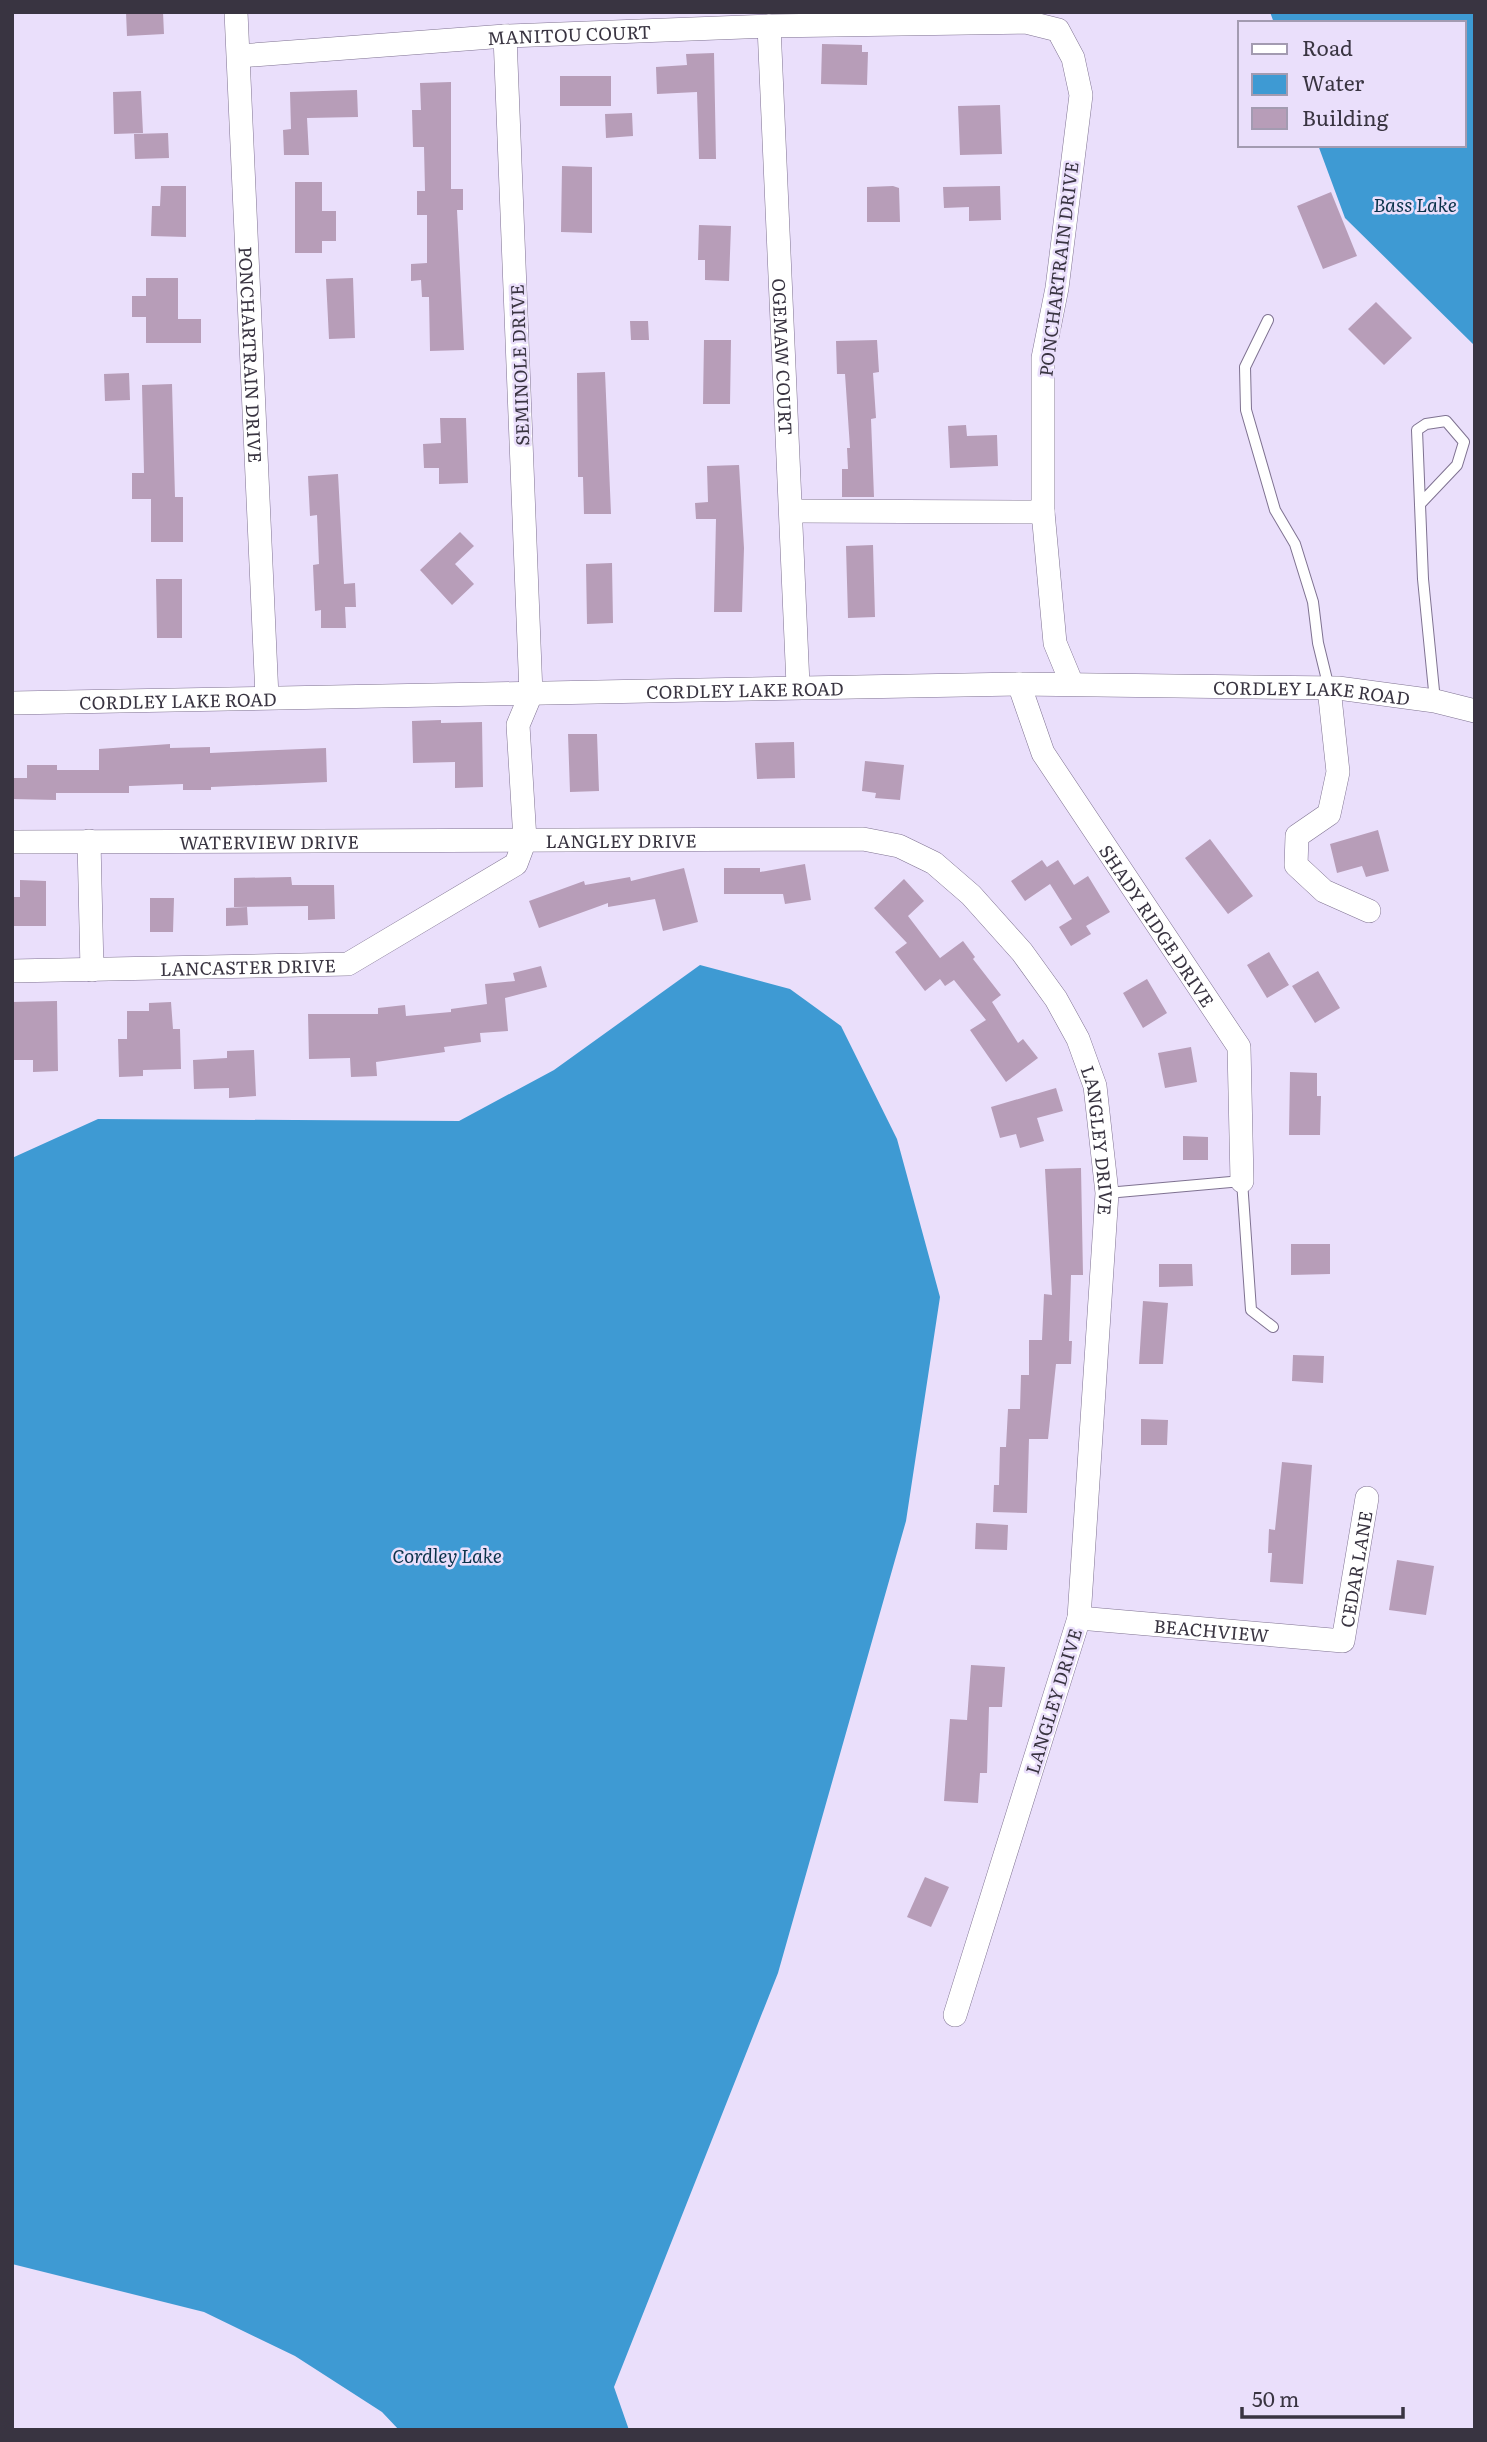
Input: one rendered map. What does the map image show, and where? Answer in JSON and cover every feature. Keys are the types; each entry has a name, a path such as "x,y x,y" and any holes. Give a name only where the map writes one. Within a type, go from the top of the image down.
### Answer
{"street":[{"name":"PONCHARTRAIN DRIVE","path":"236,12 267,697"},
{"name":"PONCHARTRAIN DRIVE","path":"894,18 1026,22 1058,30 1073,58 1081,94 1057,288 1044,358 1043,512 1055,643 1072,684"},
{"name":"MANITOU COURT","path":"239,56 505,36 769,26 894,18"},
{"name":"OGEMAW COURT","path":"769,26 799,685"},
{"name":"SEMINOLE DRIVE","path":"505,36 531,694"},
{"path":"791,511 1043,512"},
{"name":"SHADY RIDGE DRIVE","path":"1019,684 1043,753 1239,1047 1242,1181"},
{"name":"CORDLEY LAKE ROAD","path":"12,703 531,694 799,685 1072,684 1329,688 1435,702 1475,711"},
{"path":"1329,688 1338,772 1329,814 1297,836 1296,866 1324,891 1369,911"},
{"name":"LANGLEY DRIVE","path":"531,694 518,725 525,840 863,839 899,846 934,863 971,895 1022,952 1056,999 1079,1039 1095,1086 1107,1194 1079,1618 955,2015"},
{"name":"WATERVIEW DRIVE","path":"12,842 525,840"},
{"name":"LANCASTER DRIVE","path":"12,971 348,964 516,864 525,840"},
{"path":"89,841 92,970"},
{"name":"CEDAR LANE","path":"1343,1641 1367,1498"},
{"name":"BEACHVIEW","path":"1079,1618 1343,1641"}],"lane":[{"path":"1268,320 1245,368 1246,410 1275,510 1295,544 1313,602 1318,643 1329,688"},
{"path":"1421,503 1457,465 1464,442 1446,421 1426,424 1417,430 1423,579 1435,702"},
{"path":"1107,1194 1242,1181 1251,1310 1273,1327"}],"water":[{"name":"Bass Lake","path":"1270,12 1475,12 1475,346 1345,218 1319,147 1466,147 1466,21 1273,21"},
{"name":"Cordley Lake","path":"700,965 790,989 841,1026 897,1139 940,1297 906,1521 778,1973 614,2387 629,2430 399,2430 382,2412 295,2356 204,2312 12,2264 12,1158 98,1119 459,1121 554,1070"}],"building":[{"path":"126,12 163,12 164,34 127,36"},
{"path":"822,44 862,45 862,52 868,52 867,85 821,84"},
{"path":"714,53 716,159 699,159 697,92 657,94 656,67 687,65 686,54"},
{"path":"560,76 611,76 611,106 560,106"},
{"path":"451,82 451,189 463,189 463,210 457,210 464,350 430,351 429,297 422,297 421,280 411,281 411,264 427,263 427,215 417,215 417,191 425,191 424,147 413,147 412,110 421,110 420,83"},
{"path":"357,90 358,117 307,118 309,155 284,155 283,130 291,129 290,92"},
{"path":"141,91 143,133 114,134 113,92"},
{"path":"1000,105 1002,154 960,155 958,106"},
{"path":"632,113 633,136 606,138 605,114"},
{"path":"168,133 169,158 135,159 134,134"},
{"path":"562,166 592,167 592,233 561,232"},
{"path":"295,182 322,182 322,211 336,211 336,241 322,241 322,253 295,253"},
{"path":"161,186 186,186 186,237 151,236 152,206 160,206"},
{"path":"1000,186 1001,220 969,221 969,207 944,208 943,187"},
{"path":"867,187 899,188 900,222 867,222"},
{"path":"1331,192 1357,256 1323,269 1297,206"},
{"path":"699,225 731,226 729,281 705,280 705,260 698,260"},
{"path":"146,278 178,278 178,319 201,319 201,343 146,343 146,317 132,317 132,296 146,296"},
{"path":"353,278 355,338 329,339 326,279"},
{"path":"1376,302 1412,338 1384,365 1348,329"},
{"path":"630,321 648,321 649,340 631,340"},
{"path":"704,340 731,340 730,404 703,404"},
{"path":"877,340 879,372 873,373 876,418 871,419 874,497 842,497 842,469 848,469 847,448 850,448 845,374 837,374 836,341"},
{"path":"605,372 611,514 584,514 583,477 578,477 577,373"},
{"path":"129,373 130,400 105,401 104,374"},
{"path":"172,384 175,497 183,497 183,542 151,542 151,499 132,499 132,473 144,473 142,385"},
{"path":"440,418 466,418 468,483 439,484 439,468 424,468 423,444 441,443"},
{"path":"966,425 967,436 997,435 998,466 950,468 948,426"},
{"path":"739,465 744,548 742,612 714,612 716,519 696,519 695,503 708,502 707,466"},
{"path":"338,474 344,584 355,583 356,607 345,607 346,628 321,628 321,610 315,611 313,565 319,564 317,515 310,516 308,476"},
{"path":"460,532 474,546 455,564 474,584 452,605 420,570"},
{"path":"873,545 875,617 848,618 846,546"},
{"path":"612,563 613,623 587,624 586,564"},
{"path":"156,579 182,579 182,638 157,638"},
{"path":"441,720 441,723 482,722 483,787 455,788 455,762 413,763 412,721"},
{"path":"568,734 597,734 599,791 570,792"},
{"path":"794,742 795,778 757,779 755,743"},
{"path":"170,744 170,748 210,747 210,753 326,748 327,782 211,787 211,790 183,790 183,784 129,786 129,793 56,793 56,800 12,799 12,778 27,778 27,765 57,765 57,770 99,770 99,749"},
{"path":"865,761 904,765 900,800 875,798 876,793 862,791"},
{"path":"1378,830 1389,871 1366,877 1362,866 1337,873 1330,844"},
{"path":"1210,839 1253,896 1228,914 1185,858"},
{"path":"1042,860 1047,867 1058,860 1074,885 1088,876 1110,912 1086,926 1091,934 1071,946 1059,927 1072,919 1050,884 1025,901 1011,881"},
{"path":"805,864 811,900 785,904 783,894 724,894 724,868 760,868 760,872"},
{"path":"684,868 698,922 663,931 655,899 608,907 608,903 539,928 529,901 584,881 585,885 630,877 631,881"},
{"path":"291,877 292,885 334,885 335,919 308,920 308,906 234,907 234,878"},
{"path":"904,879 924,901 908,916 940,958 963,941 975,957 973,959 1001,995 992,1002 1018,1043 1023,1039 1038,1058 1006,1082 970,1030 986,1020 954,980 945,986 940,979 925,991 895,952 907,943 874,908"},
{"path":"20,880 46,881 46,926 12,926 12,897 20,897"},
{"path":"150,898 174,898 173,932 150,932"},
{"path":"247,907 248,925 226,926 226,908"},
{"path":"1269,952 1289,985 1267,998 1247,965"},
{"path":"541,966 547,987 505,998 508,1031 480,1033 481,1042 444,1047 445,1052 376,1062 377,1076 351,1077 350,1058 309,1059 308,1014 378,1014 378,1008 405,1005 406,1016 451,1012 451,1009 487,1004 485,984 515,981 513,973"},
{"path":"1318,971 1340,1008 1315,1023 1292,986"},
{"path":"1147,979 1167,1013 1143,1028 1123,993"},
{"path":"57,1001 58,1071 33,1072 33,1060 12,1060 12,1002"},
{"path":"171,1002 173,1029 180,1029 181,1069 143,1070 143,1076 119,1077 118,1039 127,1039 127,1011 149,1011 149,1003"},
{"path":"1191,1047 1197,1082 1165,1088 1158,1053"},
{"path":"254,1050 256,1096 229,1098 229,1088 194,1089 193,1060 227,1058 227,1051"},
{"path":"1290,1072 1317,1073 1317,1096 1321,1096 1320,1135 1289,1135"},
{"path":"1056,1088 1063,1111 1037,1118 1044,1141 1020,1148 1016,1134 1000,1138 991,1107"},
{"path":"1183,1136 1208,1137 1208,1160 1183,1160"},
{"path":"1081,1168 1083,1275 1071,1275 1071,1364 1056,1364 1048,1439 1029,1439 1027,1513 993,1512 994,1485 999,1485 1000,1447 1006,1447 1008,1409 1020,1409 1021,1375 1029,1375 1029,1340 1042,1340 1044,1294 1052,1295 1045,1169"},
{"path":"1291,1244 1330,1244 1330,1274 1291,1275"},
{"path":"1159,1264 1192,1264 1193,1286 1159,1287"},
{"path":"1143,1301 1168,1303 1163,1364 1139,1364"},
{"path":"1293,1355 1324,1356 1323,1383 1292,1381"},
{"path":"1141,1419 1168,1420 1167,1445 1141,1445"},
{"path":"1282,1462 1312,1465 1303,1584 1270,1582 1272,1553 1268,1553 1269,1529 1275,1530"},
{"path":"976,1523 1008,1525 1007,1550 975,1549"},
{"path":"1397,1560 1434,1566 1426,1615 1389,1610"},
{"path":"971,1665 1005,1667 1002,1707 989,1707 987,1773 980,1773 978,1803 944,1801 950,1719 967,1720"},
{"path":"925,1877 949,1887 931,1927 907,1917"}]}
